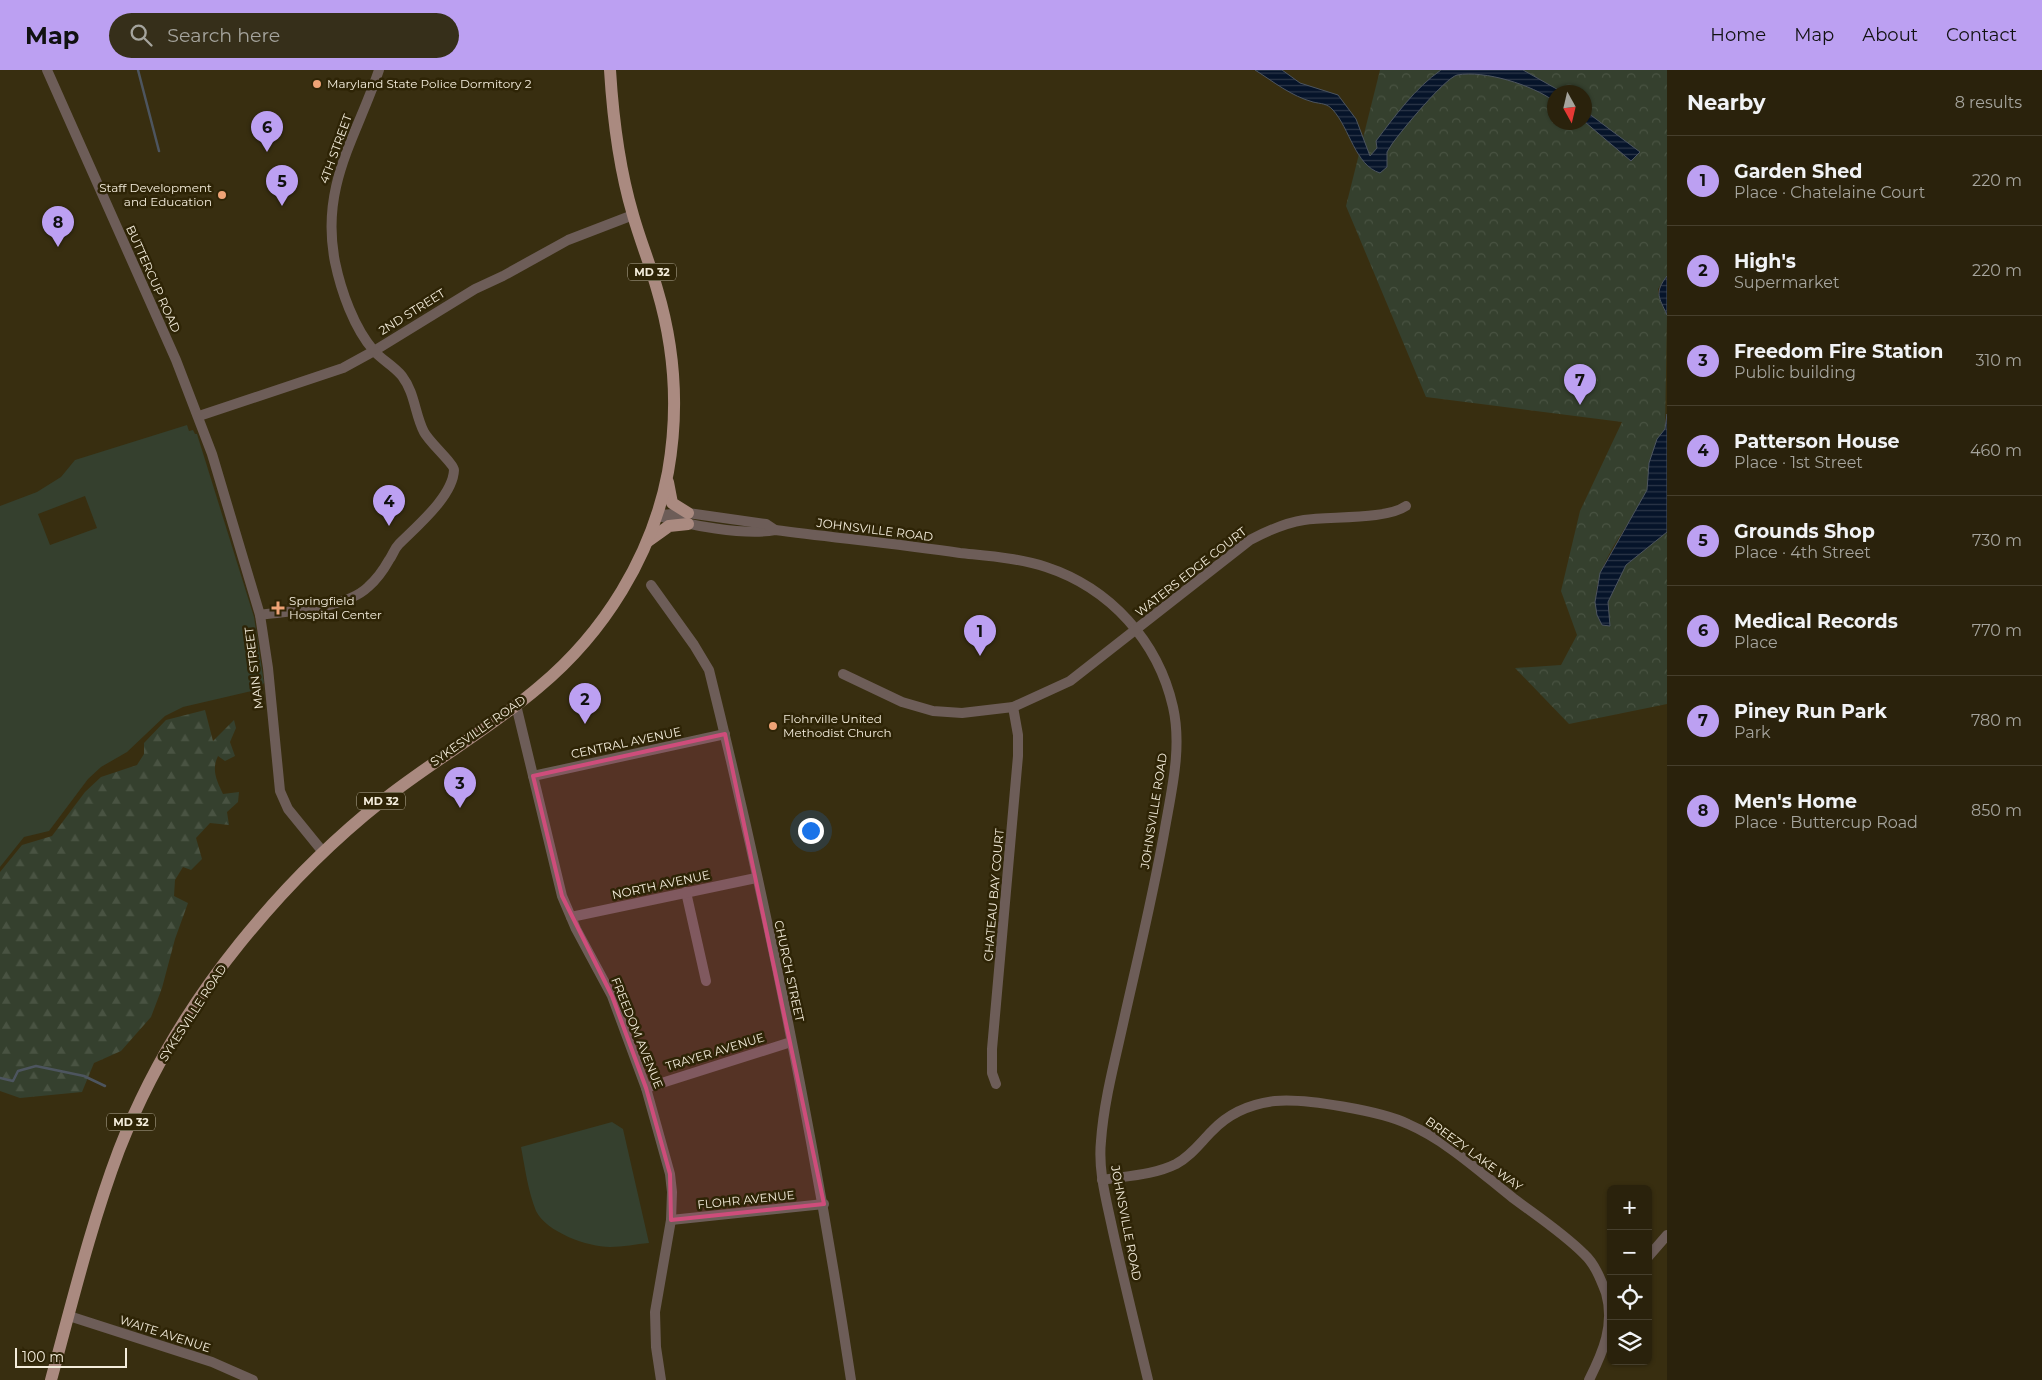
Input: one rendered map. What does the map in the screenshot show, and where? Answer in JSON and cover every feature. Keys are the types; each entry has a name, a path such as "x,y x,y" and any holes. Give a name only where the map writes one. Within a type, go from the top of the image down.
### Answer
{"main road":[{"name":"SYKESVILLE ROAD","path":"50,1380 102,1199 120,1148 166,1052 204,992 239,944 287,889 323,852 412,778 516,705 568,660 600,624 634,569 646,543 667,476 675,409 671,348 657,286 633,216 618,149 610,70"},
{"path":"646,543 669,526 688,518 672,504 667,476"}],"street":[{"name":"BUTTERCUP ROAD","path":"47,70 198,416"},
{"name":"4TH STREET","path":"260,614 342,601 368,588 389,561 396,547 428,515 449,488 454,469 452,463 435,448 423,431 415,402 402,377 374,351 352,312 339,278 332,242 332,200 341,167 379,70"},
{"name":"2ND STREET","path":"198,416 343,368 449,304 568,240 633,216"},
{"name":"MAIN STREET","path":"198,416 260,614 268,668 280,791 288,809 323,852"},
{"name":"WATERS EDGE COURT","path":"843,674 902,702 932,711 962,713 1013,707 1070,681 1250,540 1268,530 1303,520 1391,513 1406,506"},
{"name":"JOHNSVILLE ROAD","path":"656,515 688,518 756,532 775,530 946,551 1043,566 1088,586 1123,614 1154,654 1174,709 1177,753 1160,859 1104,1114 1101,1142 1102,1180 1148,1380"},
{"name":"CHURCH STREET","path":"651,585 706,662 725,734 824,1204 851,1380"},
{"name":"FREEDOM AVENUE","path":"516,705 562,896 570,917 612,996 646,1088 670,1174 672,1192 671,1220 655,1312 656,1347 661,1380"},
{"name":"CHATEAU BAY COURT","path":"996,1084 992,1073 992,1049 1018,756 1018,735 1013,707"},
{"name":"CENTRAL AVENUE","path":"533,776 725,734"},
{"name":"NORTH AVENUE","path":"570,917 756,878"},
{"path":"686,892 706,981"},
{"name":"TRAYER AVENUE","path":"646,1088 791,1042"},
{"name":"BREEZY LAKE WAY","path":"1102,1180 1150,1172 1177,1163 1199,1147 1224,1119 1256,1104 1278,1101 1358,1110 1408,1124 1450,1150 1585,1254 1607,1282"},
{"name":"FLOHR AVENUE","path":"671,1220 824,1204"},
{"path":"1652,1252 1667,1235"},
{"name":"WAITE AVENUE","path":"68,1316 212,1362 253,1380"},
{"name":"BREEZY LAKE WAY","path":"1589,1380 1600,1359 1609,1330 1609,1320"}],"highlighted area":[{"path":"725,734 824,1204 671,1220 670,1174 646,1088 612,996 562,896 533,776"}],"green space":[{"path":"1380,70 1667,70 1667,276 1658,289 1667,315 1665,429 1653,451 1646,494 1607,559 1597,585 1596,599 1597,612 1602,625 1610,626 1608,602 1626,565 1667,532 1667,704 1569,724 1515,668 1561,665 1577,635 1561,591 1580,511 1622,422 1426,397 1346,206"},
{"path":"187,425 189,431 193,430 197,434 254,617 264,683 256,690 183,707 165,716 127,752 101,767 88,779 49,831 24,837 0,867 0,506 37,492 61,477 75,460","holes":["85,496 97,528 50,545 38,514"]},
{"path":"205,710 213,741 234,720 236,728 230,742 235,756 225,761 218,756 215,771 223,794 239,792 238,802 227,812 229,825 210,823 196,838 202,859 191,870 183,867 175,880 174,896 188,903 175,939 162,988 151,1017 121,1051 94,1063 82,1092 20,1098 0,1091 0,872 22,845 52,836 85,792 101,777 137,765 144,754 144,743 166,720"},
{"path":"612,1122 623,1129 649,1243 610,1247 568,1237 541,1219 533,1203 521,1147"}],"water":[{"path":"1255,70 1282,70 1300,83 1338,95 1356,119 1370,156 1377,148 1376,141 1398,112 1423,85 1441,70 1523,70 1550,85 1547,85 1547,96 1534,89 1508,80 1481,75 1457,75 1433,95 1397,137 1387,152 1387,167 1380,173 1364,162 1339,118 1331,108 1297,96"},
{"path":"1592,116 1640,152 1631,161 1592,128"},
{"path":"1667,276 1667,315 1659,291"},
{"path":"1667,414 1667,532 1626,565 1608,602 1610,626 1602,625 1597,615 1595,602 1600,573 1647,490 1649,463 1657,439 1665,429"}],"waterway":[{"path":"138,70 159,151"},
{"path":"0,1078 13,1081 18,1071 36,1066 84,1076 105,1086"}],"place":[{"name":"Maryland State Police Dormitory 2","path":"317,84"},
{"name":"Medical Records","path":"267,152"},
{"name":"Staff Development and Education","path":"222,195"},
{"name":"Grounds Shop","path":"282,206"},
{"name":"Men's Home","path":"58,247"},
{"name":"Piney Run Park","path":"1580,405"},
{"name":"Patterson House","path":"389,526"},
{"name":"Springfield Hospital Center","path":"278,608"},
{"name":"Garden Shed","path":"980,656"},
{"name":"High's","path":"585,724"},
{"name":"Flohrville United Methodist Church","path":"773,726"},
{"name":"Freedom Fire Station","path":"460,808"}]}
